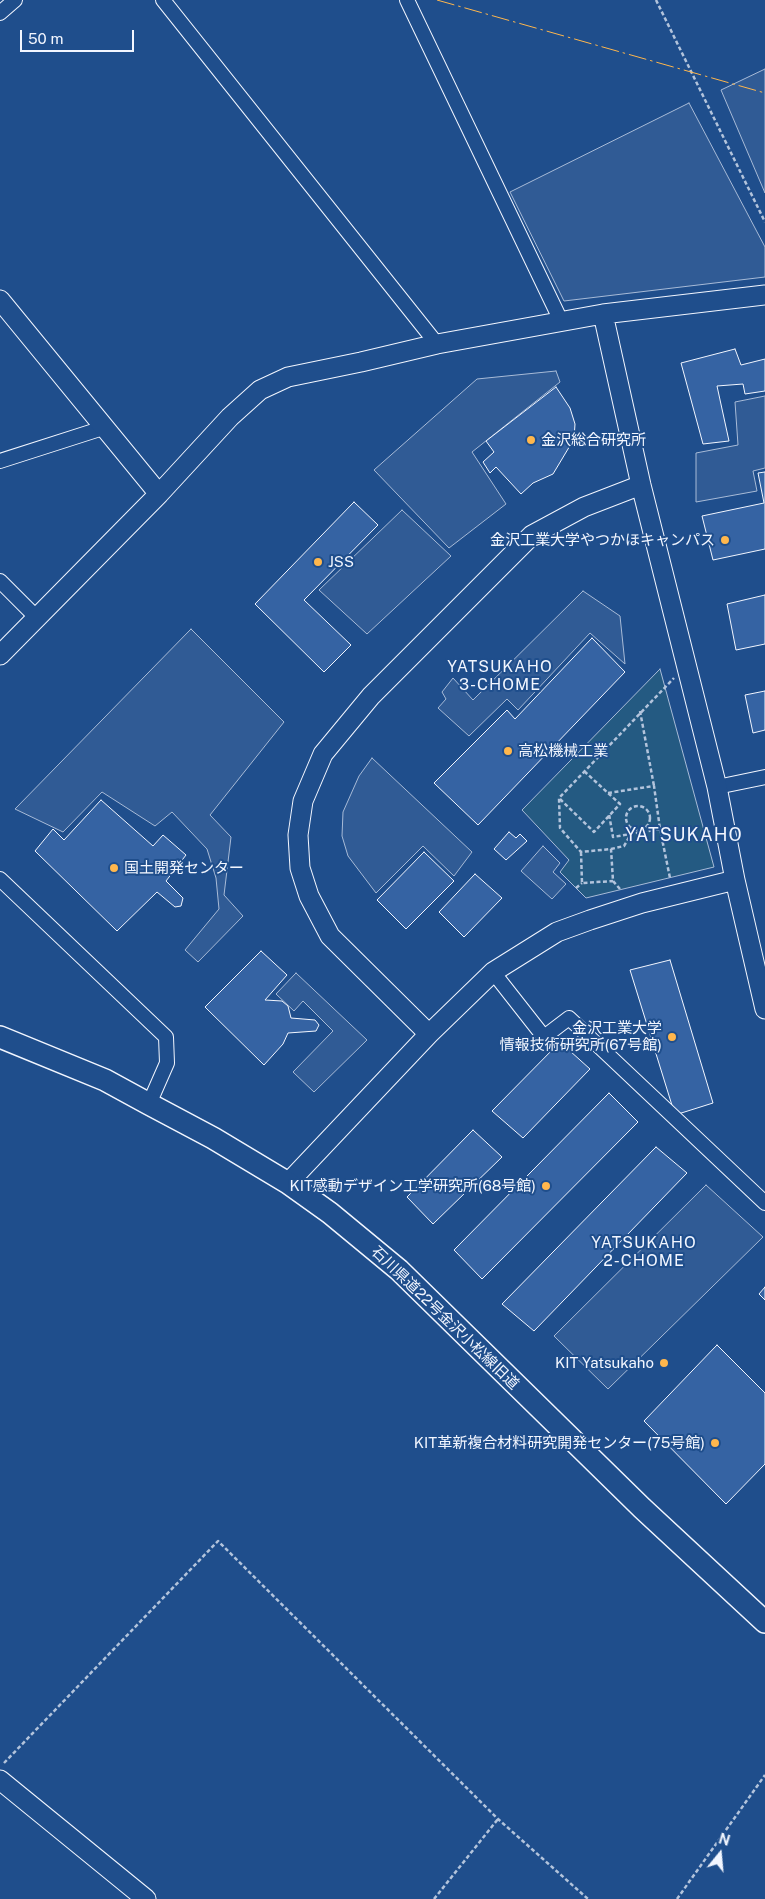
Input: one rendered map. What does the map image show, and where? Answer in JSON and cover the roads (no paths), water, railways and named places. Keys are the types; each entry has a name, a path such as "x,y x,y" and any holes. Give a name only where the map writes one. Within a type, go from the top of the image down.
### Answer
{"main road":[{"name":"石川県道22号金沢小松線旧道","path":"0,1037 105,1080 213,1138 288,1183 330,1213 399,1270 642,1508 765,1622"}],"street":[{"path":"0,13 15,0"},
{"path":"163,0 437,344"},
{"path":"407,0 562,323"},
{"path":"0,655 38,619 159,494 230,417 260,390 288,377 437,344 562,323 603,314 765,295"},
{"path":"0,300 159,494"},
{"path":"603,314 641,485 717,787 765,1008"},
{"path":"0,461 103,428"},
{"path":"430,1034 330,936 309,896 300,868 298,835 303,801 323,754 372,696 532,535 584,507 641,485"},
{"path":"0,581 38,619"},
{"path":"717,787 765,777"},
{"path":"0,879 166,1038 167,1063 149,1104"},
{"path":"288,1183 430,1034 493,972 557,932 642,903 736,880"},
{"path":"493,972 544,1037 569,1018 765,1202"},
{"path":"0,1780 146,1899"}],"place":[{"name":"金沢総合研究所","path":"531,440"},
{"name":"金沢工業大学やつかほキャンパス","path":"725,540"},
{"name":"JSS","path":"318,562"},
{"name":"高松機械工業","path":"508,751"},
{"name":"国土開発センター","path":"114,868"},
{"name":"金沢工業大学 情報技術研究所(67号館)","path":"672,1037"},
{"name":"KIT感動デザイン工学研究所(68号館)","path":"546,1186"},
{"name":"KIT Yatsukaho","path":"664,1363"},
{"name":"KIT革新複合材料研究開発センター(75号館)","path":"715,1443"}],"district":[{"name":"YATSUKAHO 3-CHOME","path":"500,676"},
{"name":"YATSUKAHO","path":"684,835"},
{"name":"YATSUKAHO 2-CHOME","path":"644,1252"}]}
